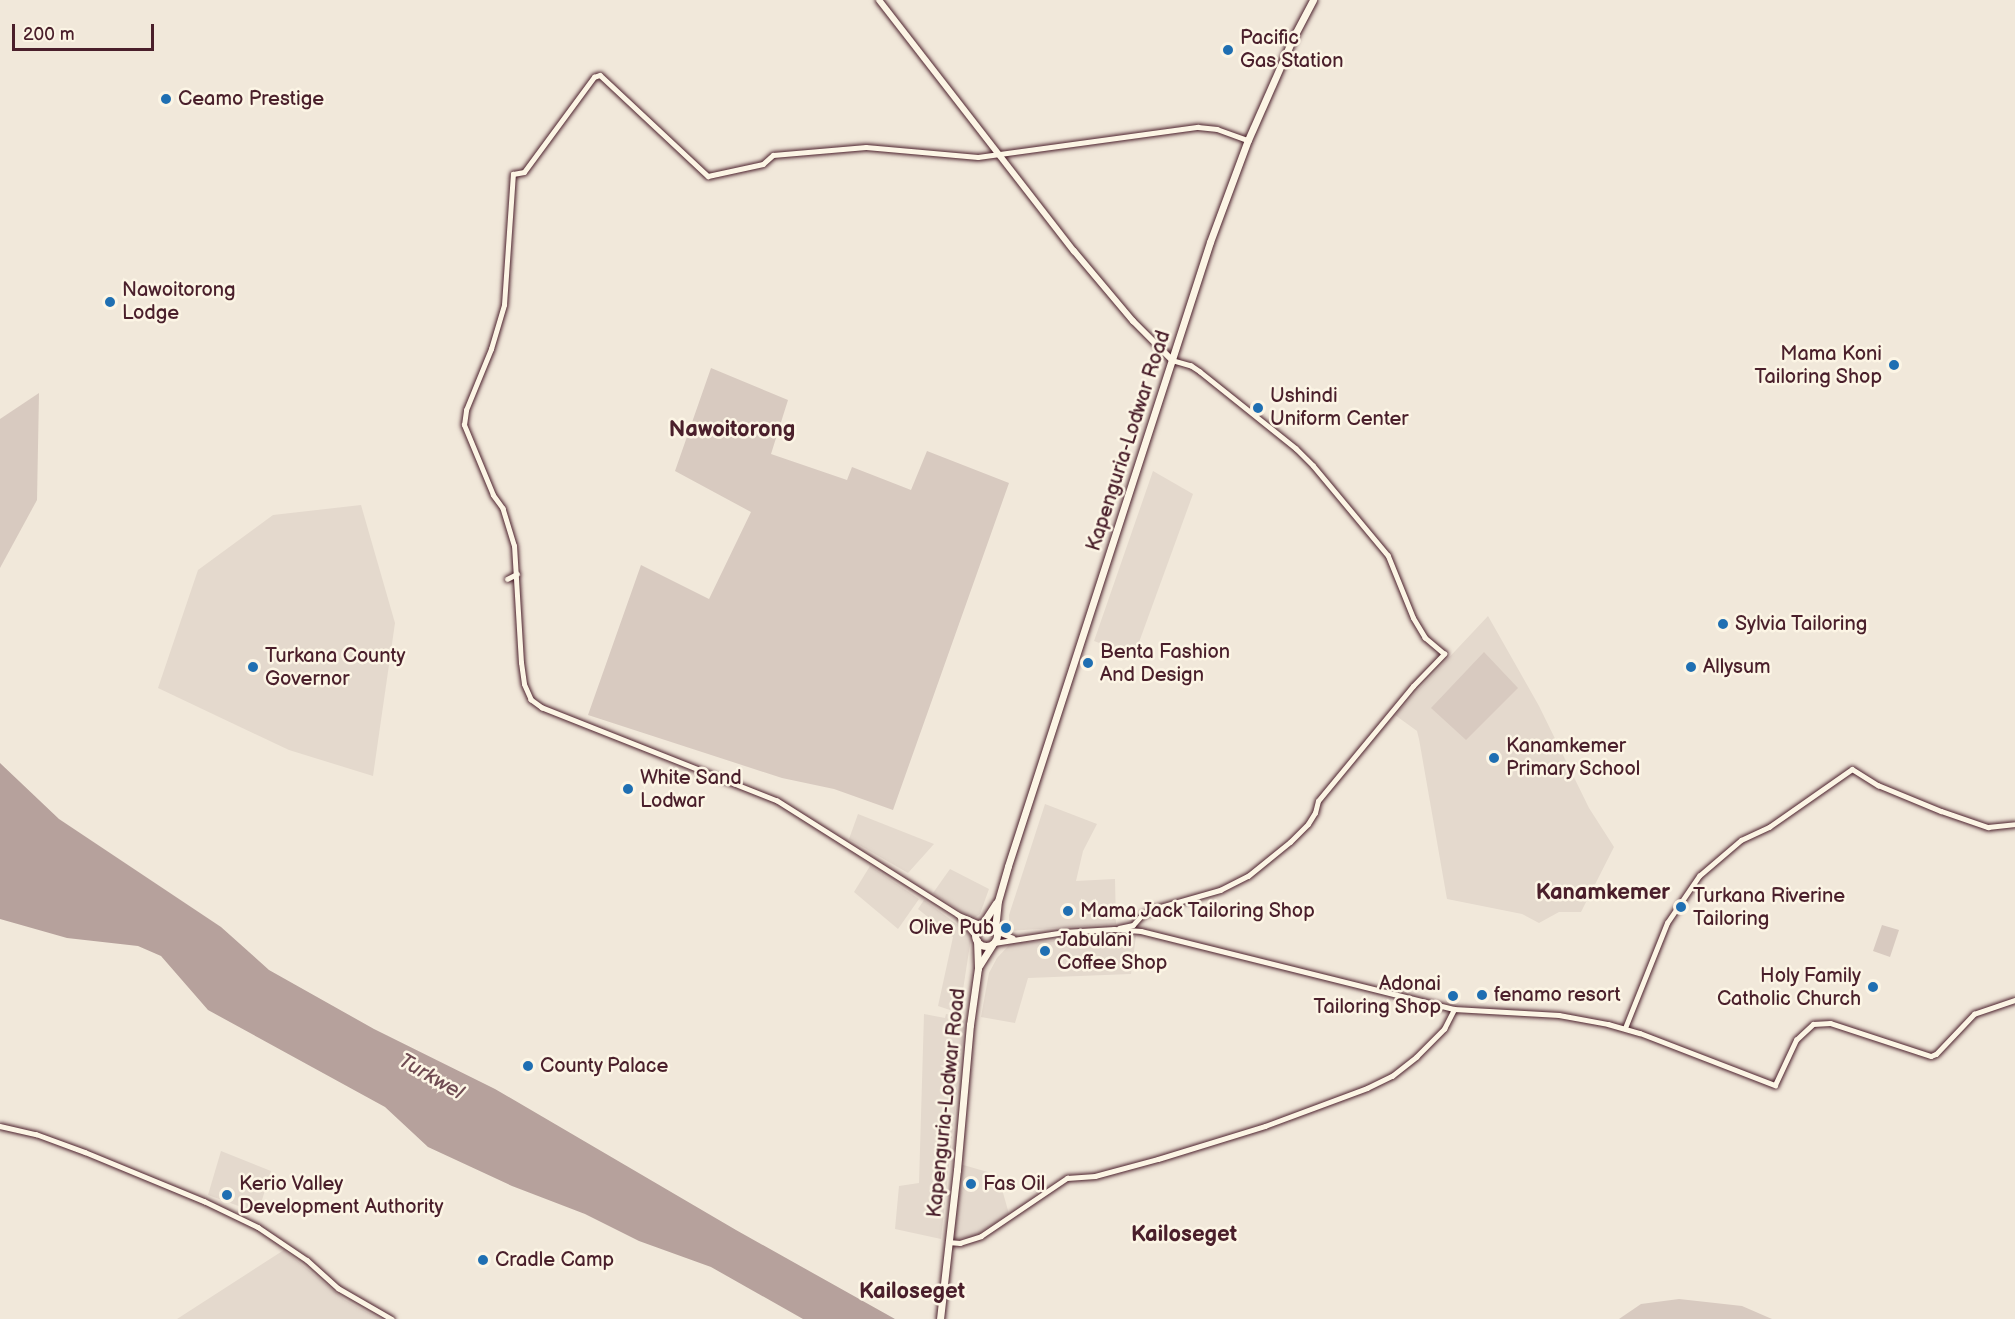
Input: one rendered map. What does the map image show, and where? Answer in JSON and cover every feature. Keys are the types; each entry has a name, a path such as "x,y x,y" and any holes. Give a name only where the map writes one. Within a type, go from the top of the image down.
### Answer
{"highway":[{"name":"Kapenguria-Lodwar Road","path":"996,930 998,901 1210,242 1248,140 1313,0"},
{"name":"Kapenguria-Lodwar Road","path":"982,924 998,901"},
{"path":"988,923 996,930 993,944 984,946 976,938 982,924 988,923"},
{"name":"Kapenguria-Lodwar Road","path":"940,1319 966,1059 978,968 976,938"},
{"name":"Kapenguria-Lodwar Road","path":"978,968 993,944"}],"main road":[{"path":"879,0 1102,285 1173,361"}],"street":[{"path":"982,924 958,915 777,801 536,705 524,684 514,546 503,509 493,495 465,433 464,420 491,349 504,305 513,174 524,172 594,77 603,76 708,176 763,164 773,155 866,147 978,157 1198,127 1216,129 1248,140"},
{"path":"993,944 1013,939 1133,925 1142,915 1157,908 1209,896 1248,876 1308,824 1315,813 1318,801 1413,686 1444,654 1425,638 1413,618 1388,556 1313,466 1296,449 1200,372 1191,366 1173,361"},
{"path":"507,579 517,574"},
{"path":"1625,1028 1667,923 1699,876 1741,840 1769,827 1852,769 1878,784 1941,811 1988,826 2015,824"},
{"path":"958,915 976,938"},
{"path":"1114,929 1141,931 1454,1009 1559,1015 1625,1028 1775,1085 1796,1040 1813,1024 1830,1023 1932,1055 1974,1014 2015,1000"},
{"path":"996,930 1013,939"},
{"path":"948,1242 960,1243 981,1236 1067,1178 1095,1176 1158,1159 1284,1120 1367,1088 1392,1076 1416,1057 1444,1029 1454,1009"},
{"path":"0,1126 36,1134 107,1160 204,1201 258,1227 307,1260 347,1294 392,1319"}],"shaded area":[{"path":"711,368 788,400 771,454 847,480 852,467 911,490 927,451 1009,483 893,810 834,789 782,778 588,715 641,565 709,599 751,512 675,471"},
{"path":"39,393 37,500 0,568 0,419"},
{"path":"1153,471 1193,494 1134,656 1094,641"},
{"path":"361,505 395,623 373,776 289,750 158,688 198,570 273,515"},
{"name":"Kanamkemer Primary School","path":"1488,616 1539,706 1589,808 1614,847 1581,912 1559,912 1539,923 1522,914 1447,899 1417,731 1395,715"},
{"path":"1484,652 1518,688 1466,740 1431,708"},
{"path":"1045,804 1097,824 1083,851 1076,881 1115,879 1116,924 1009,931 1009,915"},
{"path":"858,814 934,844 908,873 849,839"},
{"path":"870,866 919,899 898,929 854,892"},
{"path":"950,869 989,889 980,914 973,919 933,893"},
{"path":"924,900 969,933 971,938 961,1003 950,1010 938,1006 953,937 918,909"},
{"path":"1882,925 1899,930 1890,957 1873,951"},
{"path":"1136,936 1131,974 1028,978 1015,1023 981,1017 989,973 997,958 1011,943"},
{"path":"924,1014 945,1018 946,1014 965,1017 941,1239 895,1229 899,1186 919,1183"},
{"path":"221,1151 271,1171 258,1213 208,1195"},
{"path":"960,1164 998,1175 1009,1214 972,1238 951,1239"},
{"path":"284,1250 345,1300 380,1319 177,1319"},
{"path":"1679,1299 1742,1306 1772,1319 1619,1319 1641,1304"}],"water":[{"name":"Turkwel","path":"0,763 59,819 221,927 269,970 374,1029 495,1089 736,1230 895,1319 803,1319 711,1267 639,1241 585,1214 512,1186 428,1147 385,1107 208,1010 161,956 138,946 67,938 0,919"}],"place":[{"name":"Pacific Gas Station","path":"1228,50"},
{"name":"Ceamo Prestige","path":"166,99"},
{"name":"Nawoitorong Lodge","path":"110,302"},
{"name":"Mama Koni Tailoring Shop","path":"1894,365"},
{"name":"Ushindi Uniform Center","path":"1258,408"},
{"name":"Sylvia Tailoring","path":"1723,624"},
{"name":"Benta Fashion And Design","path":"1088,663"},
{"name":"Turkana County Governor","path":"253,667"},
{"name":"Allysum","path":"1691,667"},
{"name":"Kanamkemer Primary School","path":"1494,758"},
{"name":"White Sand Lodwar","path":"628,789"},
{"name":"Turkana Riverine Tailoring","path":"1681,907"},
{"name":"Mama Jack Tailoring Shop","path":"1068,911"},
{"name":"Olive Pub","path":"1006,928"},
{"name":"Jabulani Coffee Shop","path":"1045,951"},
{"name":"Holy Family Catholic Church","path":"1873,987"},
{"name":"fenamo resort","path":"1482,995"},
{"name":"Adonai Tailoring Shop","path":"1453,996"},
{"name":"County Palace","path":"528,1066"},
{"name":"Fas Oil","path":"971,1184"},
{"name":"Kerio Valley Development Authority","path":"227,1195"},
{"name":"Cradle Camp","path":"483,1260"}],"district":[{"name":"Nawoitorong","path":"732,430"},
{"name":"Kanamkemer","path":"1603,893"},
{"name":"Kailoseget","path":"1184,1235"},
{"name":"Kailoseget","path":"912,1292"}]}
